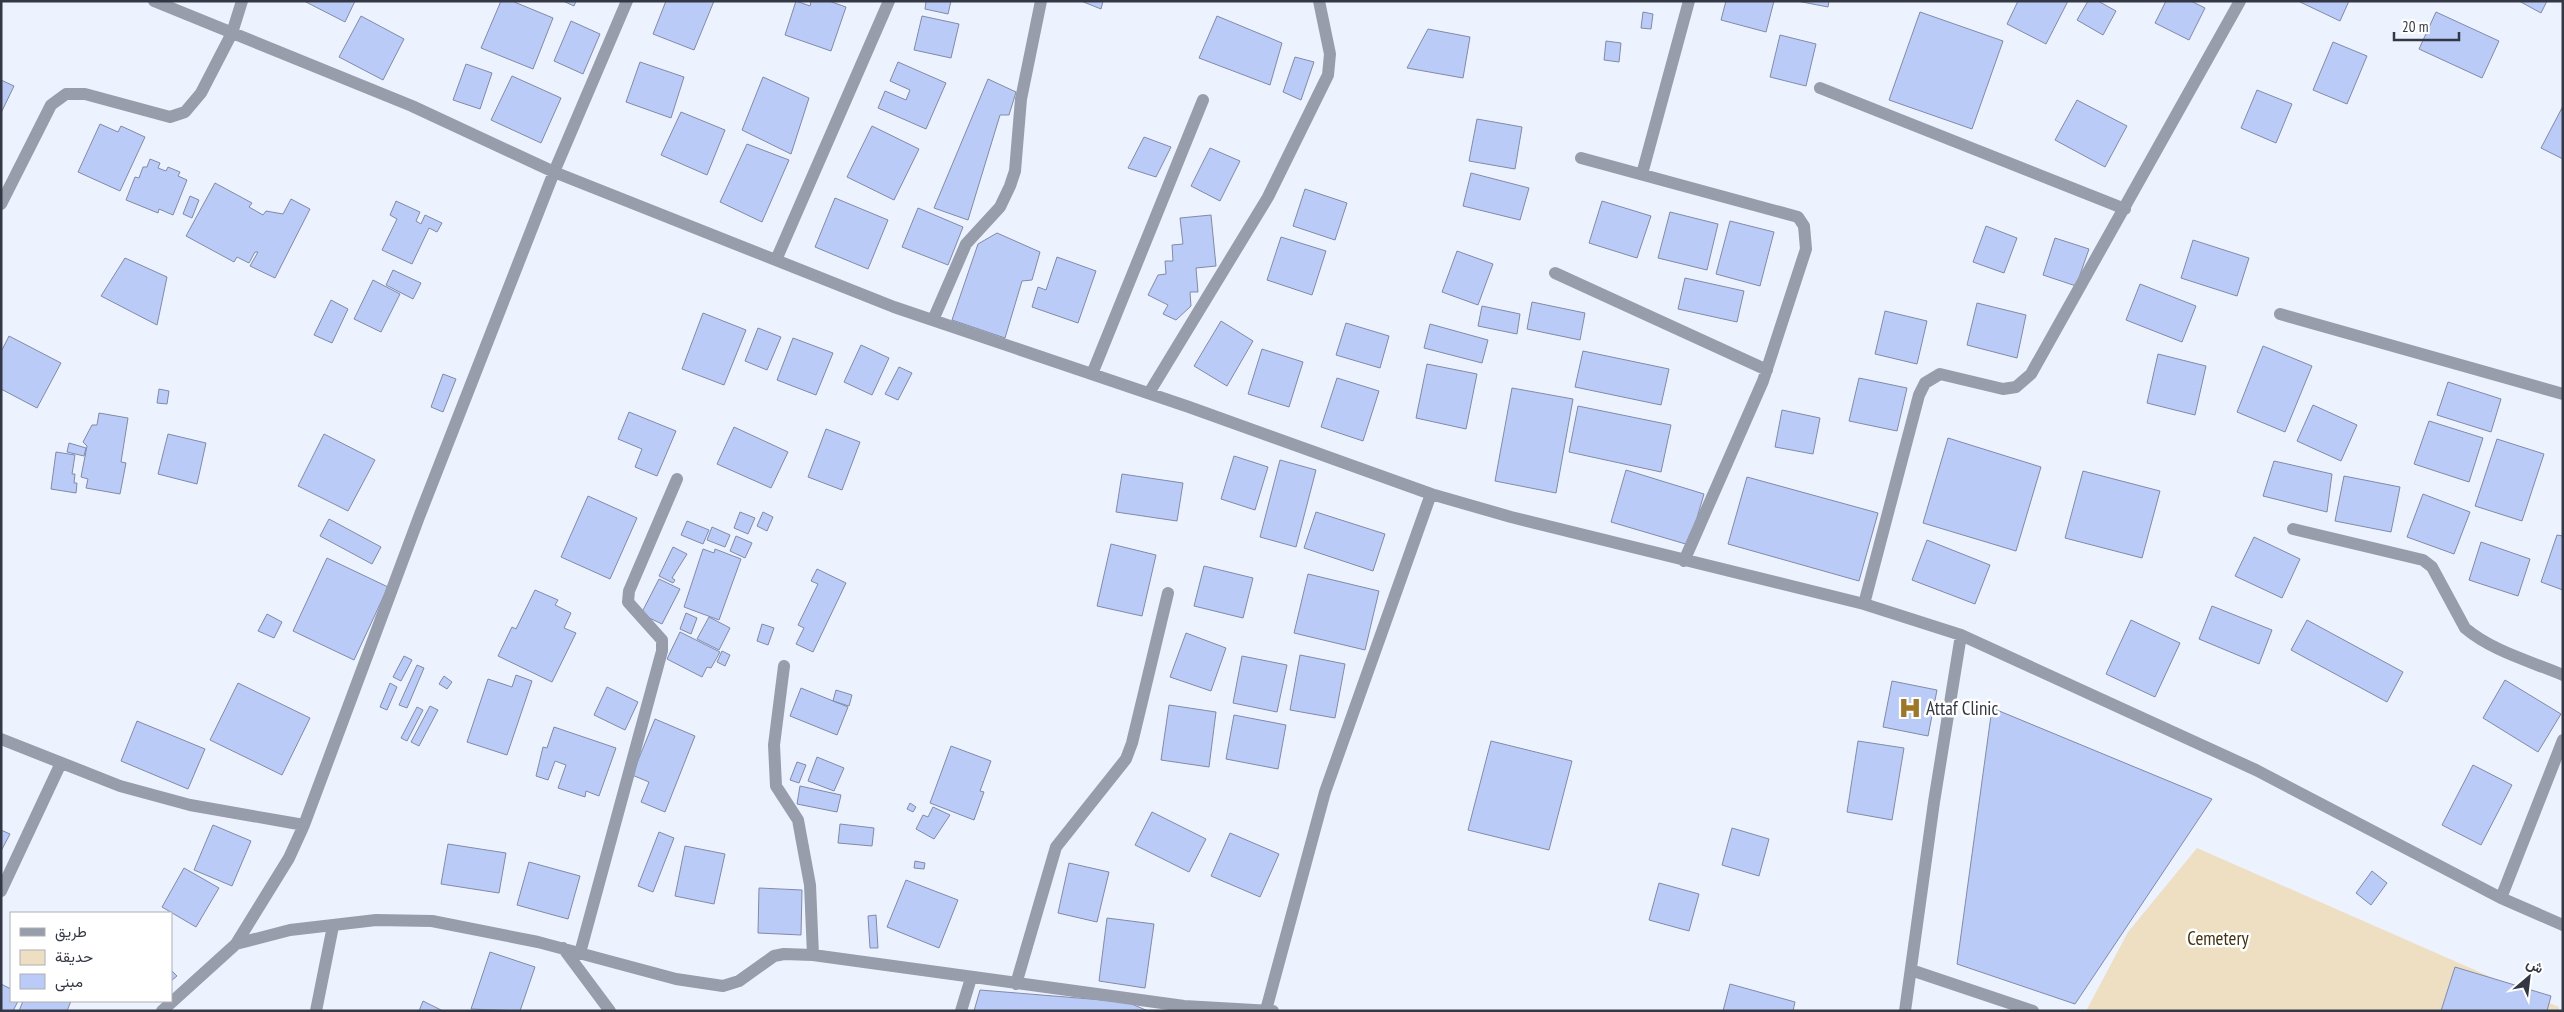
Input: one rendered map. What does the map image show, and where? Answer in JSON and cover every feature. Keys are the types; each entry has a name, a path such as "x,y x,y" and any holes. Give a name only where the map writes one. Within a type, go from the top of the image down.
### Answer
{"street":[{"path":"154,1 412,106 554,172 933,320 1149,393 1431,494 1511,517 1864,604 1961,635 2256,770 2501,898 2563,925"},
{"path":"1,204 51,105 66,94 85,94 170,117 185,112 201,93 232,33 242,1"},
{"path":"172,1002 236,944 289,858 304,825 419,517 554,172 627,1"},
{"path":"776,260 889,1"},
{"path":"933,320 966,244 1000,207 1010,186 1015,171 1021,100 1041,1"},
{"path":"1149,393 1268,197 1328,75 1330,54 1319,1"},
{"path":"1642,174 1689,1"},
{"path":"1864,604 1919,395 1925,383 1940,374 2003,389 2016,387 2025,382 2125,209 2240,1"},
{"path":"1820,88 2125,209"},
{"path":"1092,374 1203,100"},
{"path":"1581,158 1798,217 1804,226 1806,249 1766,370 1684,560"},
{"path":"1554,273 1766,370"},
{"path":"2280,314 2563,394"},
{"path":"580,953 662,651 662,640 628,602 629,590 677,479"},
{"path":"236,944 290,930 376,920 432,921 563,948 676,979 723,986 745,977 774,956 784,954 813,955 1183,1008 1270,1010 1325,792 1431,494"},
{"path":"2294,529 2423,560 2432,567 2465,628 2472,634 2485,642 2563,675"},
{"path":"1016,984 1056,847 1126,759 1132,743 1168,593"},
{"path":"1905,1011 1934,802 1961,635"},
{"path":"784,666 774,745 776,786 798,820 810,885 813,955"},
{"path":"1,739 120,786 190,805 304,825"},
{"path":"2501,898 2563,740"},
{"path":"1,891 61,762"},
{"path":"316,1011 333,926"},
{"path":"563,948 610,1011"},
{"path":"1911,970 2033,1011"},
{"path":"961,1011 972,978"},
{"path":"162,1011 172,1002"}],"green space":[{"name":"Cemetery","path":"2197,848 2559,1007 2559,1011 2086,1011 2128,932"}],"building":[{"path":"304,1 355,1 345,22"},
{"path":"501,1 512,1 553,18 533,69 481,48"},
{"path":"563,1 576,1 574,6"},
{"path":"666,1 714,1 694,50 653,34"},
{"path":"796,1 810,6 811,1 829,1 846,7 831,51 785,35"},
{"path":"926,1 951,1 948,14 925,9"},
{"path":"1081,1 1103,1 1101,9"},
{"path":"1726,1 1774,1 1766,32 1721,20"},
{"path":"1797,1 1829,1 1828,7"},
{"path":"2018,1 2068,1 2046,44 2007,24"},
{"path":"2088,1 2098,1 2116,11 2103,35 2077,20"},
{"path":"2166,1 2191,1 2205,8 2189,40 2155,23"},
{"path":"2298,1 2349,1 2340,21"},
{"path":"2519,1 2547,1 2541,13"},
{"path":"1643,12 1653,14 1651,29 1641,28"},
{"path":"1920,12 2003,41 1972,129 1889,100"},
{"path":"2436,12 2499,41 2482,78 2419,49"},
{"path":"361,16 404,39 383,80 339,57"},
{"path":"922,16 959,24 951,58 914,50"},
{"path":"1217,16 1282,43 1270,85 1199,58"},
{"path":"571,21 600,34 583,74 554,61"},
{"path":"1428,29 1470,37 1463,78 1407,68"},
{"path":"1780,35 1816,44 1806,86 1770,77"},
{"path":"1606,41 1621,43 1619,62 1604,60"},
{"path":"2333,42 2367,56 2347,104 2313,90"},
{"path":"1295,57 1314,62 1301,100 1283,92"},
{"path":"640,62 684,77 671,118 626,102"},
{"path":"898,62 946,83 926,129 878,108 885,91 906,100 910,90 890,81"},
{"path":"466,64 492,73 480,109 453,100"},
{"path":"512,76 561,98 541,143 491,120"},
{"path":"763,77 809,98 791,154 742,130"},
{"path":"988,79 1016,92 1009,115 1000,115 968,220 934,208"},
{"path":"1,80 14,86 1,113"},
{"path":"2257,90 2292,104 2276,143 2241,128"},
{"path":"2077,100 2127,126 2105,167 2055,140"},
{"path":"2563,106 2563,159 2541,148"},
{"path":"681,112 725,130 707,175 661,155"},
{"path":"1477,119 1522,127 1515,169 1469,161"},
{"path":"100,124 118,132 121,126 145,137 120,191 78,172"},
{"path":"872,126 919,149 894,200 847,177"},
{"path":"1144,137 1171,147 1156,177 1128,168"},
{"path":"747,144 789,160 762,222 720,202"},
{"path":"1210,148 1240,161 1220,201 1191,186"},
{"path":"150,159 160,163 158,168 166,171 168,167 180,172 178,176 187,180 173,215 159,209 158,213 126,200 135,177 139,178 143,167 147,167"},
{"path":"1471,173 1529,188 1520,220 1463,206"},
{"path":"215,183 252,203 249,207 263,215 266,211 283,214 291,199 310,209 275,278 250,266 258,252 255,252 249,263 237,257 234,262 186,236"},
{"path":"1305,189 1347,203 1335,240 1293,226"},
{"path":"190,196 199,200 192,218 183,214"},
{"path":"835,198 888,220 868,269 815,247"},
{"path":"396,201 420,212 416,221 421,224 425,215 442,223 437,232 429,228 412,264 382,250 397,219 390,215"},
{"path":"1602,201 1651,216 1637,258 1589,243"},
{"path":"918,208 963,227 948,265 902,247"},
{"path":"1670,212 1718,224 1707,270 1658,258"},
{"path":"1211,215 1216,266 1196,268 1198,292 1190,292 1191,306 1176,320 1163,314 1168,305 1148,295 1158,275 1166,274 1165,261 1173,261 1172,245 1183,244 1180,218"},
{"path":"1730,221 1774,232 1760,286 1716,274"},
{"path":"1986,226 2017,238 2004,273 1973,262"},
{"path":"997,233 1040,252 1032,280 1022,281 1005,338 952,320 978,244"},
{"path":"1281,237 1326,251 1312,295 1267,280"},
{"path":"2055,238 2089,249 2076,286 2043,275"},
{"path":"2193,240 2249,258 2237,296 2181,278"},
{"path":"1457,251 1493,264 1478,305 1442,292"},
{"path":"1057,257 1096,271 1078,323 1032,307 1038,287 1046,290"},
{"path":"125,258 167,277 157,325 101,296"},
{"path":"393,270 421,283 413,299 386,285"},
{"path":"1685,278 1744,291 1737,322 1678,309"},
{"path":"373,280 400,294 381,332 354,319"},
{"path":"2140,284 2196,306 2182,342 2126,320"},
{"path":"331,300 348,309 332,343 314,335"},
{"path":"1532,302 1585,313 1580,340 1527,329"},
{"path":"1977,303 2026,315 2017,358 1967,345"},
{"path":"1482,306 1520,314 1517,334 1478,326"},
{"path":"1885,311 1927,321 1917,364 1875,354"},
{"path":"703,313 746,330 724,385 682,369"},
{"path":"1221,321 1253,341 1227,386 1194,366"},
{"path":"1346,323 1389,336 1380,368 1336,355"},
{"path":"1430,324 1488,340 1482,363 1424,348"},
{"path":"758,328 781,337 767,370 745,361"},
{"path":"9,336 61,363 37,408 1,389 1,352"},
{"path":"793,338 833,353 816,395 777,380"},
{"path":"861,345 889,358 872,395 844,382"},
{"path":"2263,346 2312,366 2285,432 2237,412"},
{"path":"1262,349 1303,362 1289,407 1248,394"},
{"path":"1583,351 1669,369 1661,405 1575,387"},
{"path":"2158,354 2206,366 2195,415 2147,403"},
{"path":"1427,364 1477,374 1466,429 1416,418"},
{"path":"899,367 912,373 898,400 885,394"},
{"path":"443,374 456,379 443,412 431,407"},
{"path":"1337,378 1379,391 1363,441 1321,427"},
{"path":"1859,378 1907,388 1897,431 1849,421"},
{"path":"2448,382 2501,399 2491,432 2437,415"},
{"path":"1512,388 1573,399 1556,493 1495,481"},
{"path":"159,389 169,391 167,404 157,403"},
{"path":"2313,405 2357,425 2341,461 2297,441"},
{"path":"1578,406 1671,425 1661,472 1569,452"},
{"path":"1782,410 1820,418 1813,454 1775,447"},
{"path":"629,412 676,431 657,476 635,467 642,449 618,439"},
{"path":"99,413 128,418 121,462 126,463 120,494 86,488 88,479 81,477 87,446 83,442 92,425 97,425"},
{"path":"2429,421 2483,438 2469,482 2414,464"},
{"path":"734,427 788,452 771,488 717,464"},
{"path":"826,429 860,442 842,490 808,477"},
{"path":"168,434 206,443 197,484 158,474"},
{"path":"324,434 375,460 348,511 298,486"},
{"path":"1948,438 2041,467 2016,551 1923,523"},
{"path":"2497,439 2544,454 2522,521 2475,506"},
{"path":"69,443 86,448 84,456 67,452"},
{"path":"56,452 75,455 72,474 75,474 74,483 77,483 76,493 51,489"},
{"path":"1234,456 1268,467 1255,510 1221,499"},
{"path":"1280,460 1316,470 1296,547 1260,537"},
{"path":"2274,461 2332,474 2327,512 2263,496"},
{"path":"1626,470 1704,494 1689,545 1611,522"},
{"path":"2083,471 2160,491 2142,558 2065,538"},
{"path":"1122,474 1183,483 1177,521 1116,512"},
{"path":"2344,476 2400,487 2391,532 2335,521"},
{"path":"1747,477 1878,513 1859,581 1728,544"},
{"path":"2423,494 2470,512 2454,554 2407,537"},
{"path":"588,496 637,518 610,579 561,557"},
{"path":"740,512 755,518 748,534 734,528"},
{"path":"763,512 773,517 767,531 757,526"},
{"path":"1316,512 1385,534 1373,571 1304,548"},
{"path":"329,519 381,547 372,564 320,536"},
{"path":"687,521 709,530 703,544 681,535"},
{"path":"712,527 730,535 725,547 707,540"},
{"path":"2557,535 2563,536 2563,590 2541,582"},
{"path":"736,536 752,543 745,558 730,551"},
{"path":"2254,537 2300,559 2282,598 2235,576"},
{"path":"1927,540 1990,565 1975,604 1912,580"},
{"path":"2481,542 2530,559 2518,596 2469,580"},
{"path":"1111,544 1156,555 1142,616 1097,606"},
{"path":"673,547 687,554 672,578 675,580 673,583 659,576"},
{"path":"703,549 714,553 715,549 741,559 719,620 684,607"},
{"path":"327,558 388,587 354,660 293,631"},
{"path":"1204,566 1253,578 1243,618 1194,606"},
{"path":"817,569 846,583 813,652 796,644 804,628 798,625 818,584 811,581"},
{"path":"1308,574 1379,591 1365,650 1294,633"},
{"path":"659,579 680,589 662,624 641,614"},
{"path":"535,590 558,600 555,605 571,613 564,628 576,633 552,682 498,656 512,627 516,629"},
{"path":"2212,606 2272,630 2259,664 2199,639"},
{"path":"686,613 697,618 691,634 680,629"},
{"path":"267,614 282,622 274,638 258,631"},
{"path":"709,617 730,628 719,650 697,639"},
{"path":"2131,620 2180,643 2155,697 2106,674"},
{"path":"2307,620 2403,672 2387,702 2291,650"},
{"path":"762,624 774,628 768,645 757,641"},
{"path":"680,632 720,652 711,668 707,667 702,677 667,659"},
{"path":"1186,633 1226,648 1211,691 1170,677"},
{"path":"722,651 730,655 725,666 717,662"},
{"path":"1300,655 1345,664 1335,718 1290,710"},
{"path":"404,656 412,660 401,681 393,677"},
{"path":"1242,656 1287,665 1277,712 1233,703"},
{"path":"417,665 424,668 407,708 399,705"},
{"path":"516,675 532,681 507,755 467,742 488,679 512,687"},
{"path":"444,676 452,682 447,689 439,684"},
{"path":"2505,680 2561,714 2538,752 2483,718"},
{"name":"Attaf Clinic","path":"1892,681 1937,690 1928,736 1883,727"},
{"path":"238,683 310,718 282,775 210,740"},
{"path":"390,683 397,687 387,710 380,707"},
{"path":"607,687 638,702 625,730 594,715"},
{"path":"801,688 848,707 837,735 790,716"},
{"path":"836,690 852,695 849,706 833,701"},
{"path":"1169,705 1216,712 1209,767 1161,760"},
{"path":"430,706 438,710 419,746 411,742"},
{"path":"417,707 423,710 407,741 401,738"},
{"path":"1992,708 2212,799 2075,1004 1957,964"},
{"path":"1234,715 1286,725 1278,769 1226,759"},
{"path":"655,719 695,736 665,812 641,802 649,782 632,775"},
{"path":"137,721 205,749 188,789 121,761"},
{"path":"554,727 616,748 599,796 586,791 585,797 558,788 566,765 555,761 548,780 536,776 543,747 547,748"},
{"path":"1491,741 1572,761 1549,850 1468,830"},
{"path":"1858,741 1904,748 1892,820 1847,812"},
{"path":"951,746 991,761 980,791 984,792 974,820 930,803"},
{"path":"817,757 844,768 834,791 808,781"},
{"path":"797,762 806,765 799,783 790,780"},
{"path":"2473,765 2512,785 2481,845 2442,825"},
{"path":"800,786 841,795 837,812 797,804"},
{"path":"910,803 916,807 913,812 907,809"},
{"path":"933,807 950,815 934,839 916,829 923,815 928,817"},
{"path":"1152,812 1206,839 1189,872 1135,845"},
{"path":"840,824 874,828 872,846 838,843"},
{"path":"213,825 251,841 232,886 194,870"},
{"path":"1732,828 1769,839 1759,876 1722,865"},
{"path":"1,830 10,834 1,851"},
{"path":"659,832 674,838 653,892 638,886"},
{"path":"1230,833 1279,854 1260,897 1211,876"},
{"path":"448,844 506,853 499,893 441,884"},
{"path":"685,846 725,854 714,904 675,896"},
{"path":"915,861 925,863 924,869 914,868"},
{"path":"529,862 580,876 568,919 517,905"},
{"path":"1069,863 1109,872 1097,922 1058,913"},
{"path":"184,868 219,888 196,927 162,907"},
{"path":"2372,871 2387,883 2371,905 2356,893"},
{"path":"906,880 958,900 939,948 887,927"},
{"path":"1659,883 1699,894 1689,931 1649,920"},
{"path":"759,888 802,890 801,935 758,933"},
{"path":"876,915 878,948 870,948 868,916"},
{"path":"1107,918 1154,924 1145,988 1099,981"},
{"path":"490,952 535,967 520,1011 471,1009"},
{"path":"2455,967 2551,996 2547,1011 2441,1011"},
{"path":"172,971 177,976 172,980"},
{"path":"1,984 10,988 10,1002 18,1002 13,1011 1,1011"},
{"path":"1730,984 1795,1002 1793,1011 1723,1011"},
{"path":"980,990 1127,1002 1148,1011 974,1011"},
{"path":"423,1001 443,1011 419,1011"},
{"path":"23,1002 71,1002 67,1011 19,1011"}],"place":[{"name":"Attaf Clinic","path":"1910,708"}]}
